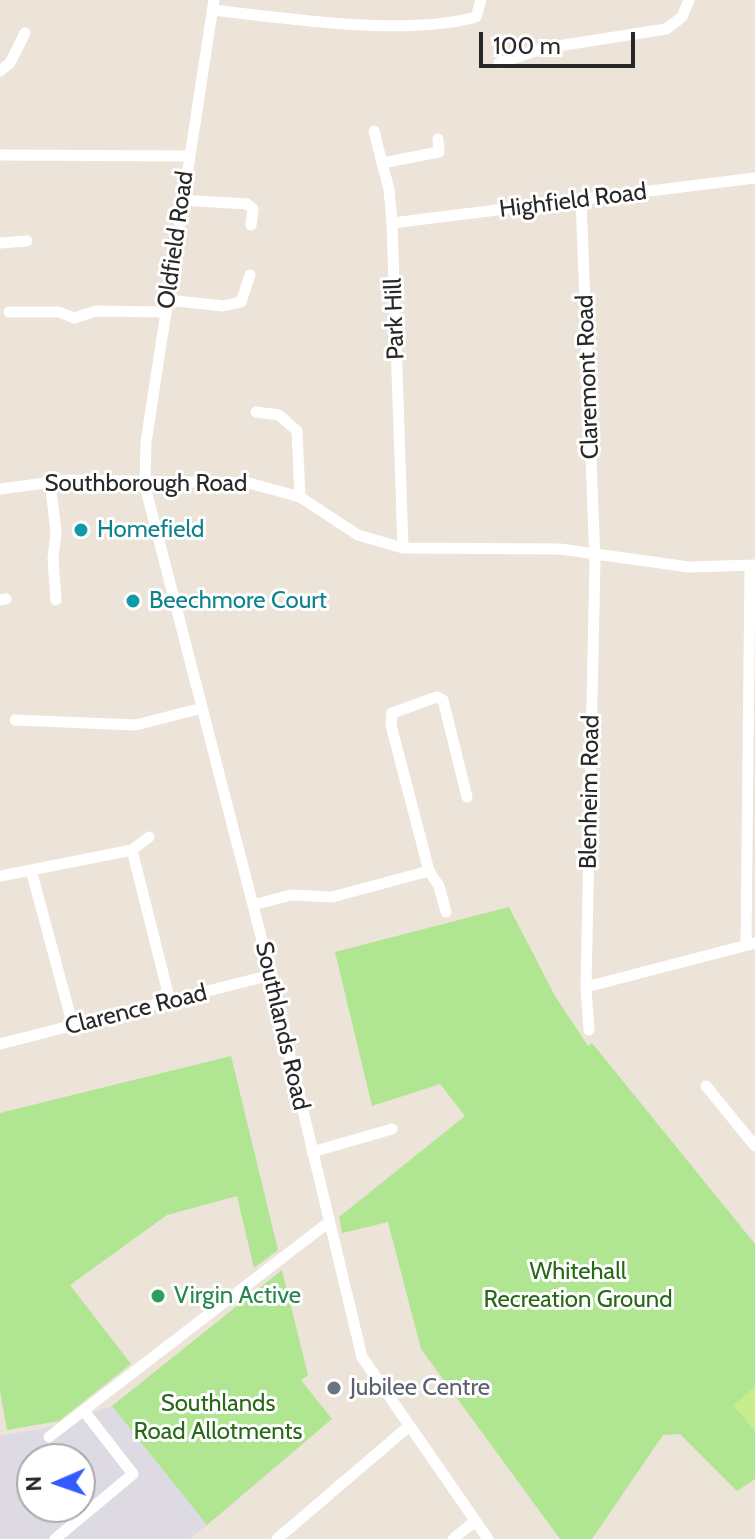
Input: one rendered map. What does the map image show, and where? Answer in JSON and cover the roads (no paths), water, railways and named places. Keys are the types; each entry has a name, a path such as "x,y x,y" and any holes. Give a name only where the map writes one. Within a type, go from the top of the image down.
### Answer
{"street":[{"path":"213,5 369,24 455,23 476,17 481,0"},
{"path":"499,63 513,61 545,48 666,29 682,17 689,0"},
{"name":"Oldfield Road","path":"145,481 146,442 213,5"},
{"path":"0,71 10,63 25,33"},
{"path":"513,61 515,75"},
{"name":"Park Hill","path":"374,131 389,189 392,223 403,548"},
{"path":"382,163 439,152 438,139"},
{"path":"0,155 189,156"},
{"name":"Highfield Road","path":"392,223 755,178"},
{"path":"181,200 247,204 253,209 251,225"},
{"name":"Claremont Road","path":"581,200 595,554"},
{"path":"0,243 27,241"},
{"path":"9,312 59,312 74,318 96,311 223,306 241,302 250,275"},
{"path":"256,412 279,415 297,431 300,497"},
{"path":"50,481 56,532 53,559 56,600"},
{"name":"Southborough Road","path":"0,489 50,481 249,483 300,497 358,535 403,548 560,549 689,567 752,565"},
{"name":"Southlands Road","path":"145,481 271,975 362,1357 488,1539"},
{"name":"Blenheim Road","path":"589,1030 586,987 595,554"},
{"path":"586,987 750,944 752,565"},
{"path":"446,912 439,886 429,871 394,738 392,713 431,698 443,700 467,797"},
{"path":"15,720 136,725 202,708"},
{"path":"0,876 132,850 149,837"},
{"path":"132,850 170,1001"},
{"path":"31,870 73,1026"},
{"path":"253,905 291,895 332,897 429,871"},
{"name":"Clarence Road","path":"0,1044 271,975"},
{"path":"706,1086 755,1146"},
{"path":"312,1152 392,1129"},
{"path":"49,1437 329,1222"},
{"path":"55,1539 133,1474 84,1411"},
{"path":"277,1539 408,1427"},
{"path":"453,1539 475,1521"}],"place":[{"name":"Homefield","path":"81,530"},
{"name":"Beechmore Court","path":"133,601"},
{"name":"Virgin Active","path":"158,1296"},
{"name":"Jubilee Centre","path":"334,1388"}],"park label":[{"name":"Whitehall Recreation Ground","path":"578,1286"},
{"name":"Southlands Road Allotments","path":"218,1418"}]}
